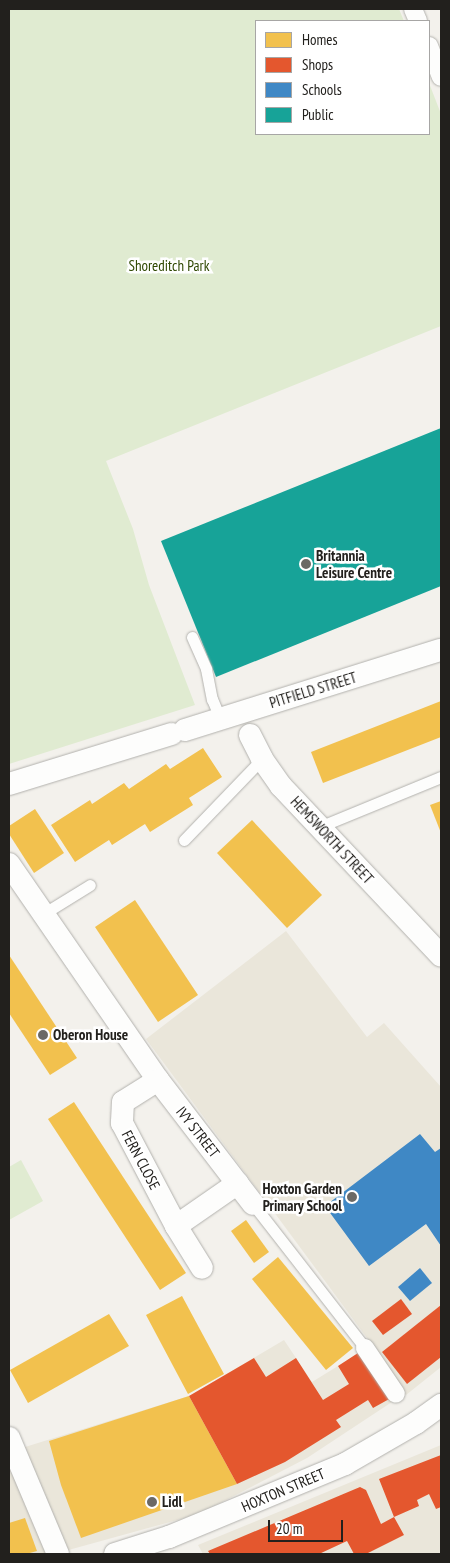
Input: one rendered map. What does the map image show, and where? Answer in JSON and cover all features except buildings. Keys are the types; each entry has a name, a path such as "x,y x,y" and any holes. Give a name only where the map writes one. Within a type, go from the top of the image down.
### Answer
{"street":[{"path":"430,49 441,77"},
{"name":"PITFIELD STREET","path":"9,784 441,650"},
{"name":"HEMSWORTH STREET","path":"250,734 262,758 282,786 441,956"},
{"name":"IVY STREET","path":"9,864 158,1080 253,1204"},
{"name":"FERN CLOSE","path":"158,1080 123,1102 122,1123 176,1226 202,1268"},
{"path":"176,1226 238,1183"},
{"name":"IVY STREET","path":"365,1348 396,1394"},
{"name":"HOXTON STREET","path":"115,1554 174,1546 345,1464 416,1423 441,1405"},
{"path":"9,1438 58,1554"}],"lane":[{"path":"192,637 206,669 212,698 220,718"},
{"name":"HEMSWORTH STREET","path":"242,711 250,734"},
{"path":"184,840 262,758"},
{"path":"319,826 441,777"},
{"path":"43,914 90,885"},
{"name":"IVY STREET","path":"253,1204 365,1348"}],"shaded area":[{"name":"Hoxton Garden Primary School","path":"286,931 367,1037 384,1023 441,1087 441,1367 406,1395 370,1342 146,1039"},
{"path":"284,1340 312,1382 359,1353 395,1400 307,1458 199,1514 54,1554 9,1554 9,1452 189,1396"},
{"path":"441,1445 441,1554 203,1554 198,1545"}],"green space":[{"name":"Shoreditch Park","path":"9,9 399,9 404,20 255,20 255,135 430,135 430,86 441,114 441,326 106,461 133,529 149,585 195,705 9,764"},
{"path":"21,1160 43,1201 9,1220 9,1167"}],"place":[{"name":"Britannia Leisure Centre","path":"306,564"},
{"name":"Oberon House","path":"43,1035"},
{"name":"Hoxton Garden Primary School","path":"352,1197"},
{"name":"Lidl","path":"152,1502"}]}
